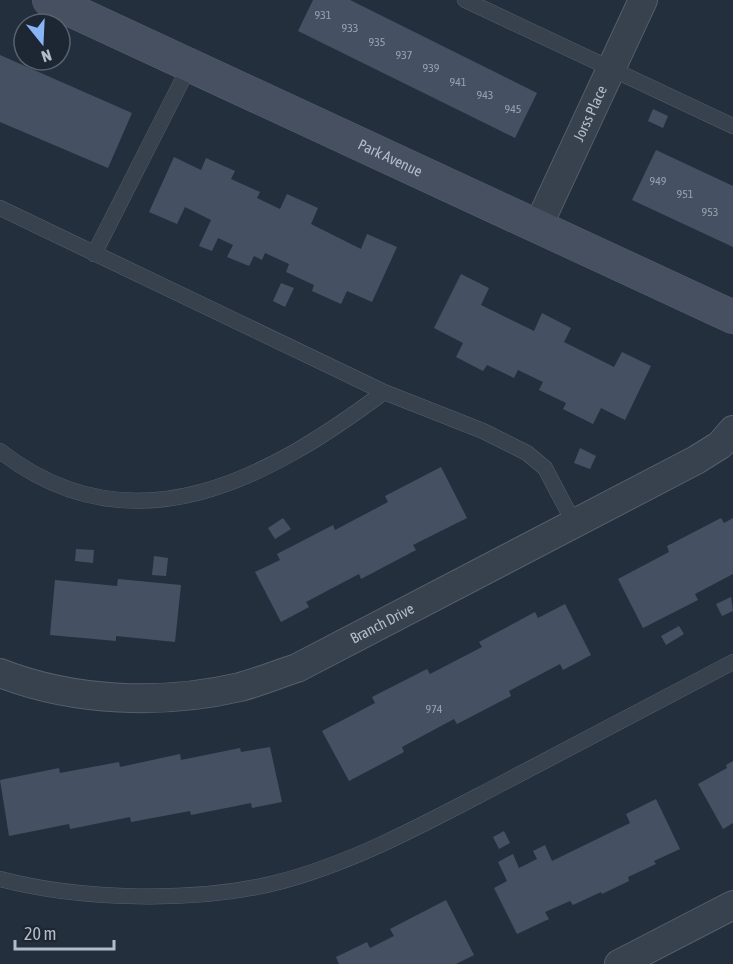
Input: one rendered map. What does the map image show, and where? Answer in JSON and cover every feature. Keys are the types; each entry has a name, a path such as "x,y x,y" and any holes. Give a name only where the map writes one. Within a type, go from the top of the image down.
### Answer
{"street":[{"name":"Park Avenue","path":"49,0 733,317"},
{"name":"Jorss Place","path":"538,226 643,0"},
{"name":"Branch Drive","path":"0,673 67,692 123,698 184,696 240,687 297,668 575,525 696,460 720,445 733,430"},
{"path":"619,964 733,905"}],"lane":[{"path":"465,0 733,126"},
{"path":"94,254 190,65"},
{"path":"0,208 384,392 483,431 527,453 545,468 575,525"},
{"path":"0,450 22,467 59,485 108,500 146,501 188,496 243,479 338,426 384,392"},
{"path":"0,879 27,886 120,894 204,895 275,882 342,861 426,823 733,662"}],"building":[{"path":"313,0 350,0 537,93 515,138 298,31"},
{"path":"0,55 12,60 12,72 39,72 132,113 108,168 0,122"},
{"path":"653,109 668,116 663,128 648,121"},
{"path":"656,150 733,186 733,247 632,200"},
{"path":"174,157 201,170 206,158 235,171 231,179 260,192 257,198 280,209 287,194 318,208 311,224 361,249 367,234 397,247 372,302 347,291 341,304 312,291 314,285 286,272 289,264 265,253 262,260 254,256 249,266 227,257 233,245 218,238 212,251 199,246 211,220 185,207 177,224 149,212"},
{"path":"461,274 489,288 481,305 534,331 542,313 571,328 564,342 614,367 622,352 651,366 625,420 601,408 593,424 563,409 566,403 539,390 543,382 518,370 514,378 487,365 483,371 456,357 463,343 434,328"},
{"path":"281,283 294,288 285,307 273,301"},
{"path":"580,448 596,456 590,469 574,463"},
{"path":"441,467 467,518 413,545 416,550 361,579 359,574 306,602 309,607 281,622 255,572 280,560 277,554 333,525 335,530 388,502 385,496"},
{"path":"283,518 291,529 275,539 268,528"},
{"path":"721,518 724,523 733,518 733,574 695,594 698,600 643,628 618,579 669,552 667,546"},
{"path":"76,549 94,550 93,563 75,561"},
{"path":"154,556 168,558 166,576 152,575"},
{"path":"118,579 181,585 175,642 116,636 116,641 50,635 55,580 117,586"},
{"path":"731,597 733,611 722,616 716,604"},
{"path":"565,604 591,655 563,670 560,664 509,691 511,696 457,724 454,719 402,747 404,752 349,781 322,731 375,703 372,697 427,669 430,674 482,647 479,642 535,612 538,618"},
{"path":"679,626 684,634 666,645 661,636"},
{"path":"270,747 282,802 252,808 251,803 191,815 190,811 131,822 130,817 70,829 69,824 9,836 0,780 59,768 60,773 119,762 120,767 180,754 181,760 240,748 241,752"},
{"path":"733,761 733,823 723,829 698,784 727,768 726,765"},
{"path":"656,799 680,849 654,861 656,864 628,877 629,881 602,894 601,892 573,905 570,901 545,912 549,919 517,934 494,888 507,881 498,862 513,854 519,868 537,859 533,851 545,845 552,861 630,823 626,814"},
{"path":"504,831 510,843 499,849 493,837"},
{"path":"446,900 474,955 456,964 339,964 336,957 367,942 370,948 394,936 390,929"}]}
